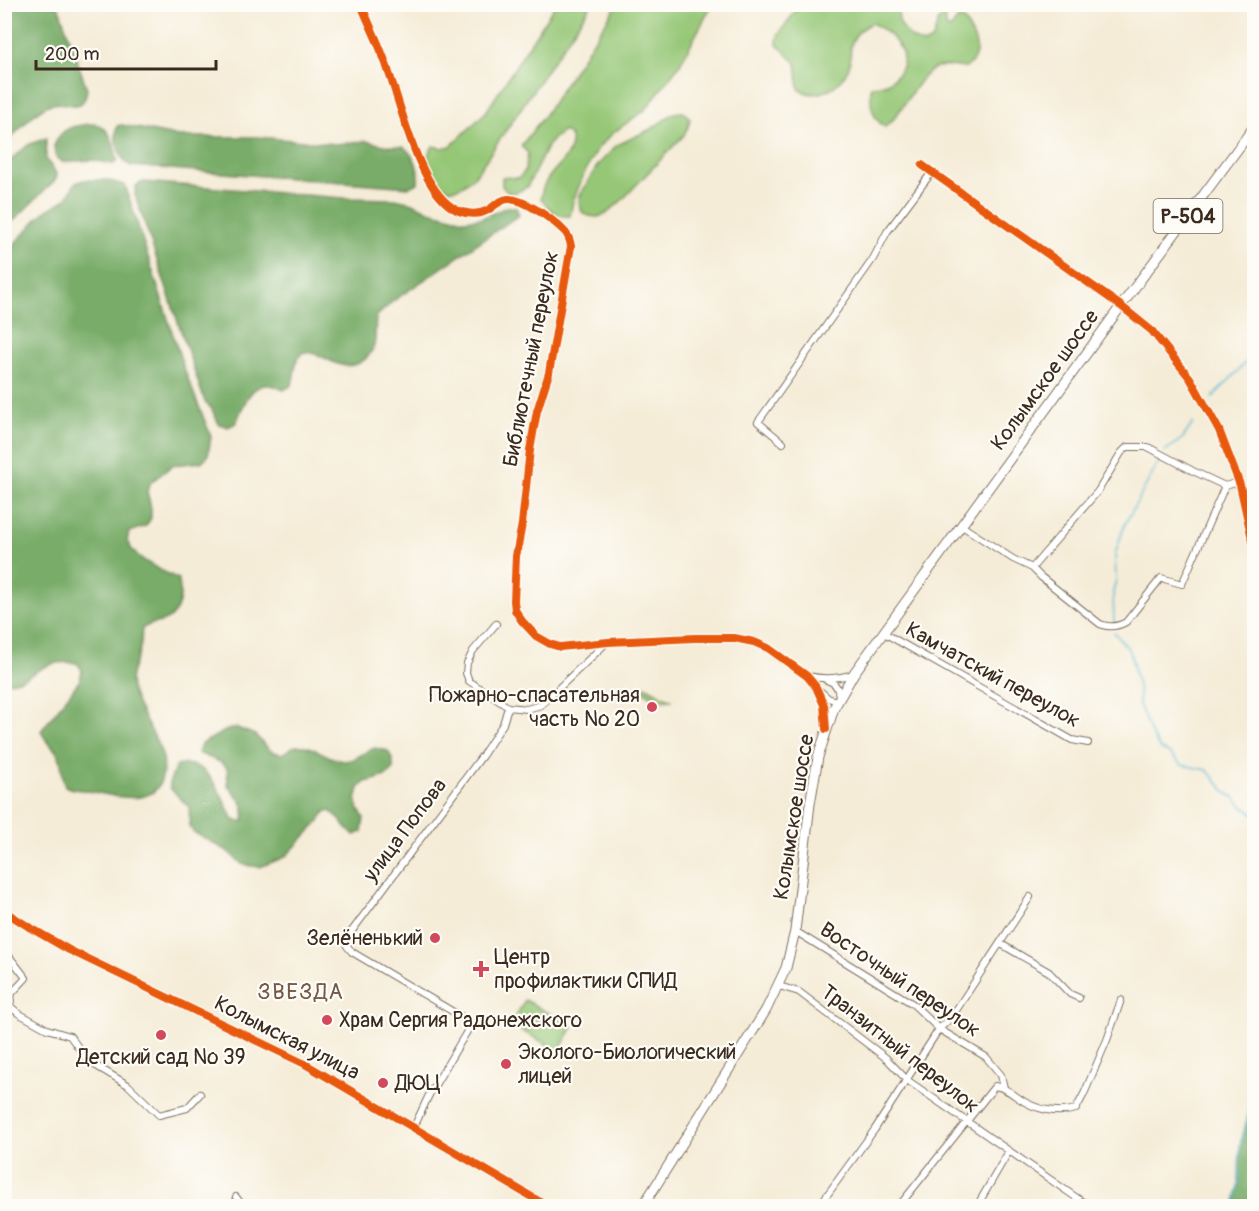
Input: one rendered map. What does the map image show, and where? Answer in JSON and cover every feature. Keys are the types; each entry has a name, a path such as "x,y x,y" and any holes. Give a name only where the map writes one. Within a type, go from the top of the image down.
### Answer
{"highway":[{"name":"Р-504","path":"1121,306 1254,127"},
{"name":"Колымское шоссе","path":"643,1206 779,986 789,960 795,931 813,788 826,729 838,699 1121,306"}],"street":[{"name":"Библиотечный переулок","path":"361,4 389,72 398,106 424,172 438,195 452,208 464,213 487,211 498,202 515,199 523,201 564,230 571,246 549,373 537,411 530,450 516,556 514,601 515,610 522,621 536,636 560,647 695,638 745,640 768,648 807,676 816,687 824,705 826,729"},
{"path":"922,165 1121,306 1152,332 1190,378 1219,430 1239,482 1254,548"},
{"path":"783,443 758,422 873,259 887,232 932,172"},
{"path":"1032,568 1098,491 1127,447 1148,447 1226,486 1239,482"},
{"path":"962,526 1013,559 1032,568 1094,621 1105,627 1119,626 1126,622 1161,578 1182,584 1226,486"},
{"path":"496,624 473,651 467,663 466,673 469,681 508,707 527,709 541,705 608,642"},
{"name":"Камчатский переулок","path":"884,633 1071,740 1088,743"},
{"name":"Библиотечный переулок","path":"807,676 823,679 854,674"},
{"path":"816,687 828,698 838,699 838,688 833,682 823,679"},
{"name":"улица Попова","path":"414,1127 429,1095 472,1023 352,952 347,946 346,939 477,763 503,724 508,707"},
{"path":"819,1206 875,1129 939,1029 951,1018 1030,897"},
{"name":"Колымская улица","path":"4,911 63,947 305,1064 548,1206"},
{"name":"Восточный переулок","path":"795,931 913,1004 939,1029 986,1057 1001,1075 1004,1088"},
{"path":"1001,944 1048,972 1070,994 1079,998"},
{"path":"5,951 26,978 12,993 10,1006 18,1013 46,1029 70,1036 88,1060 128,1085 159,1115 187,1108 200,1094"},
{"name":"Транзитный переулок","path":"779,986 799,992 886,1058 907,1080 1085,1205"},
{"path":"899,1206 995,1086 1004,1088 1022,1101 1040,1108 1064,1112 1076,1109 1107,1040 1121,1000"},
{"path":"977,1206 1009,1151"},
{"path":"236,1197 243,1206"}],"green space":[{"path":"5,4 58,5 87,89 79,105 57,103 45,106 5,144"},
{"path":"908,4 901,6 900,24 908,34 924,44 933,39 941,18 946,18 946,27 950,29 958,19 963,19 976,44 975,56 966,68 941,66 930,71 885,127 872,110 871,87 887,83 898,74 903,57 889,34 872,23 861,30 854,39 851,45 849,66 834,87 813,94 799,89 796,63 777,44 778,35 800,5"},
{"path":"555,5 591,5 475,176 457,188 450,189 441,185 428,165 428,155 433,146 442,148 451,146 486,112"},
{"path":"617,5 712,5 680,64 645,110 613,133 598,148 584,174 573,201 570,216 560,215 553,212 541,199 547,181 564,160 571,146 571,137 564,131 547,147 527,187 508,193 502,186 502,177 519,178 525,171 528,153 521,146 544,116"},
{"path":"683,112 690,118 684,135 621,201 607,213 598,217 582,212 579,203 580,195 598,165 617,145 651,129 674,113"},
{"path":"96,124 109,134 118,161 113,164 92,160 62,162 55,155 54,146 57,139 66,130 71,127"},
{"path":"122,125 180,137 258,137 336,144 366,141 404,147 416,163 418,183 409,187 131,166 123,159 117,143 117,126"},
{"path":"46,138 46,159 57,175 56,179 5,229 5,165 28,145"},
{"path":"84,180 107,180 125,185 184,369 211,436 208,456 201,462 173,465 151,482 147,491 151,518 146,526 129,532 127,541 142,559 178,579 180,591 179,603 174,614 164,621 142,629 141,646 131,674 130,685 135,699 156,740 164,764 161,780 156,789 148,795 138,797 114,796 65,786 59,756 41,731 80,680 82,670 77,663 55,663 13,682 7,682 5,679 5,254 39,217 66,199 75,183"},
{"path":"143,182 344,198 395,199 464,220 482,218 507,207 516,207 519,215 392,302 376,317 374,346 363,361 347,366 316,354 303,352 297,359 292,385 284,390 265,385 254,390 246,400 236,423 228,427 219,424 211,408 205,402 135,195 136,186"},
{"path":"643,685 671,700 659,701 638,688"},
{"path":"237,728 255,735 271,751 281,754 300,746 344,761 375,748 388,751 393,766 389,774 365,782 359,788 356,800 364,818 362,832 355,835 351,833 333,813 325,812 316,825 285,857 260,867 242,864 226,850 193,832 190,826 189,807 170,788 170,781 176,766 187,764 197,766 205,772 218,789 232,817 236,821 244,821 243,805 228,786 227,768 220,762 198,753 201,744 227,730"},
{"path":"525,1000 573,1027 559,1051 511,1025"},
{"path":"1254,1074 1254,1206 1234,1206 1239,1184 1240,1145 1249,1113 1249,1084"}],"waterway":[{"path":"1212,398 1254,354"},
{"path":"1165,451 1183,438 1193,423"},
{"path":"1114,625 1115,554 1125,524 1161,458"},
{"path":"1114,632 1130,651 1139,691 1139,704 1151,734 1160,749 1170,754 1182,765 1207,770 1227,793 1254,814"},
{"path":"1234,1206 1239,1184 1240,1145 1249,1113 1249,1084 1254,1074"}],"cycle path":[{"path":"361,4 386,64 421,166 441,198 453,208 470,213 484,212 508,199 521,202 552,220 565,232 570,242 549,373 537,411 530,450 516,556 514,601 515,610 522,621 536,636 560,647 695,638 734,638 754,642 768,648 807,676 816,687 824,705 826,729"},
{"path":"922,165 1121,306 1152,331 1190,378 1219,430 1240,485 1254,548"},
{"path":"4,911 69,950 305,1064 547,1206"}],"place":[{"name":"Пожарно-спасательная часть № 20","path":"652,707"},
{"name":"Зелёненький","path":"435,938"},
{"name":"Центр профилактики СПИД","path":"481,969"},
{"name":"Храм Сергия Радонежского","path":"327,1020"},
{"name":"Детский сад № 39","path":"161,1035"},
{"name":"Эколого-Биологический лицей","path":"506,1064"},
{"name":"ДЮЦ","path":"383,1083"}],"district":[{"name":"ЗВЕЗДА","path":"301,992"}]}
